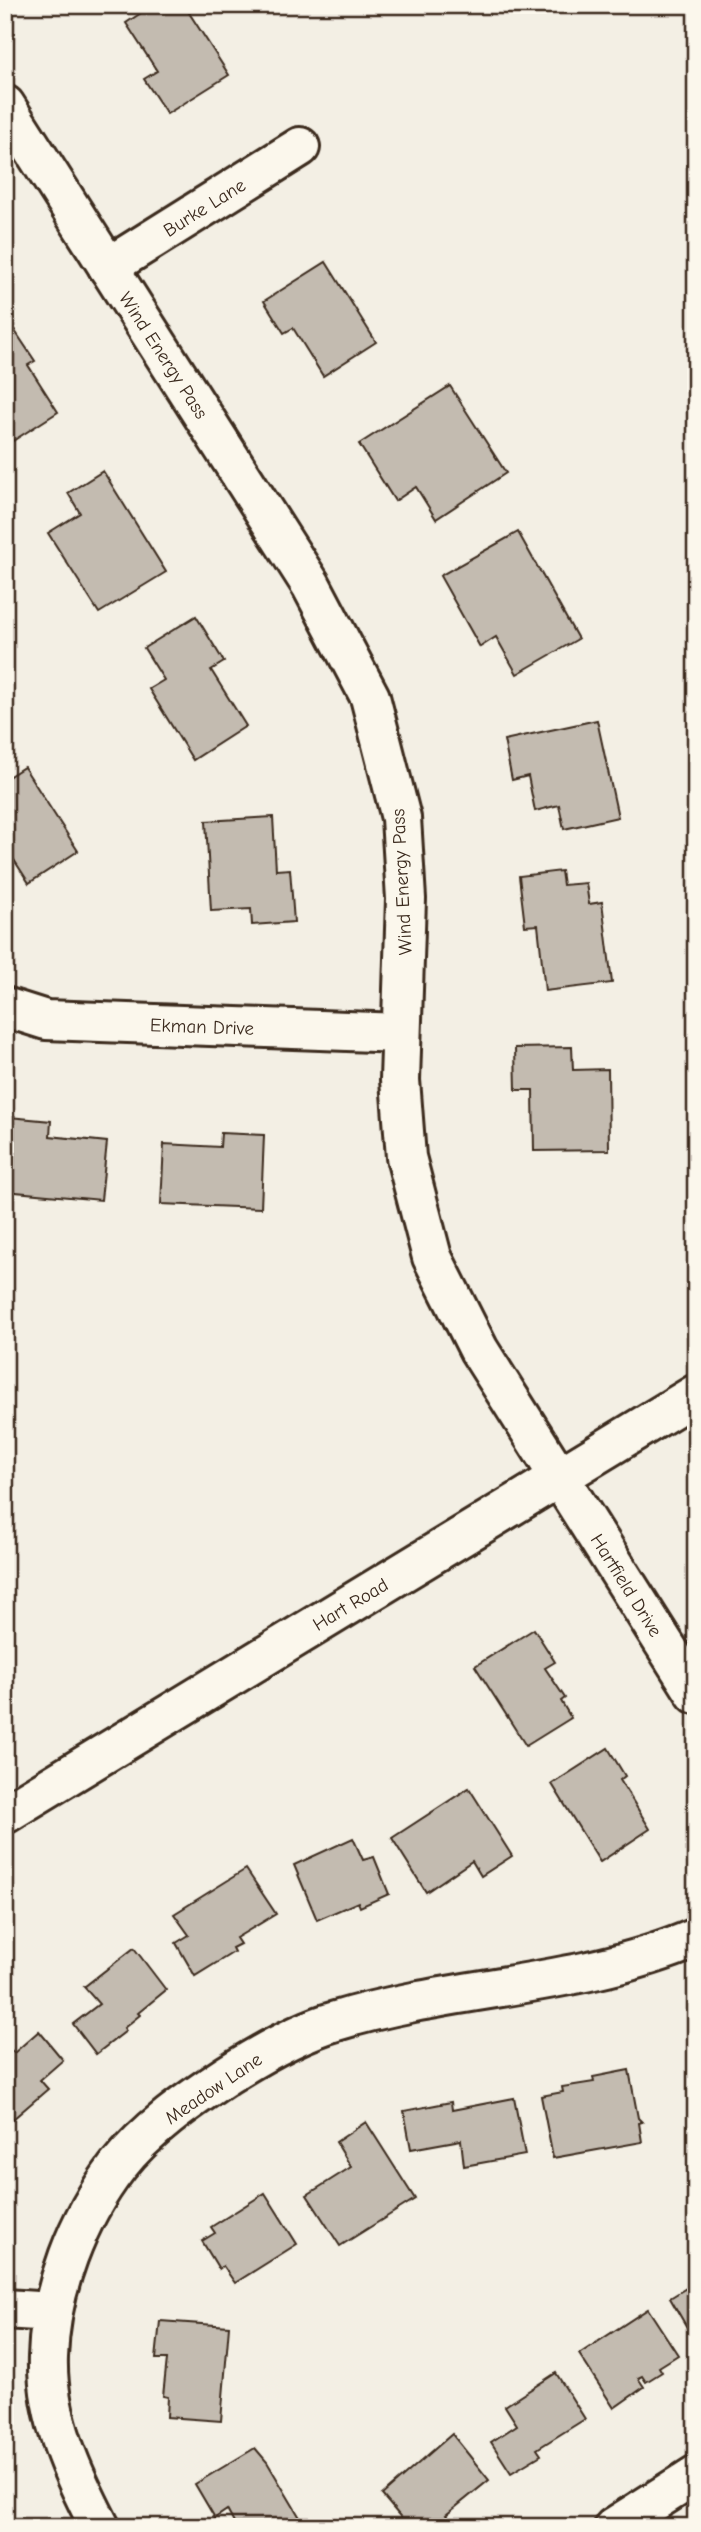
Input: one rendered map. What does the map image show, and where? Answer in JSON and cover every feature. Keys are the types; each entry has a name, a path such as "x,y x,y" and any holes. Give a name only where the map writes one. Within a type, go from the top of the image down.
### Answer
{"street":[{"name":"Wind Energy Pass","path":"5,105 311,584 370,697 401,818 406,899 400,1080 406,1157 432,1256 479,1350 558,1476"},
{"name":"Burke Lane","path":"108,267 300,147"},
{"name":"Ekman Drive","path":"5,1007 46,1020 401,1033"},
{"name":"Hart Road","path":"5,1814 696,1394"},
{"name":"Hartfield Drive","path":"558,1476 696,1694"},
{"name":"Meadow Lane","path":"100,2527 81,2490 56,2428 47,2359 52,2312 75,2237 117,2167 149,2133 184,2103 259,2054 334,2021 421,2000 596,1969 670,1949 696,1938"},
{"path":"5,2309 52,2312"},
{"path":"614,2527 696,2475"}],"building":[{"path":"153,5 184,5 229,75 167,114 144,79 157,71 126,23"},
{"path":"326,262 376,342 323,376 293,328 284,333 264,301"},
{"path":"5,316 35,361 28,365 58,412 5,446"},
{"path":"450,386 506,473 436,519 416,487 395,501 359,444"},
{"path":"103,471 166,572 99,613 48,533 80,513 68,493"},
{"path":"518,532 578,639 517,674 496,637 480,647 440,576"},
{"path":"196,616 224,662 211,670 246,726 193,760 149,689 164,680 144,648"},
{"path":"597,720 618,817 564,829 559,805 535,811 528,776 512,780 504,740"},
{"path":"24,767 78,851 29,883 5,846 5,779"},
{"path":"273,817 276,870 290,869 294,922 252,925 251,909 211,911 206,821"},
{"path":"561,871 563,885 586,883 589,904 602,902 612,983 545,991 538,925 525,926 519,876"},
{"path":"572,1047 573,1070 608,1069 609,1150 534,1151 533,1090 516,1090 515,1048"},
{"path":"9,1117 51,1121 50,1136 107,1142 101,1200 5,1191"},
{"path":"221,1133 264,1135 261,1208 161,1204 164,1144 220,1147"},
{"path":"534,1629 555,1662 545,1668 565,1698 561,1701 571,1718 526,1746 475,1666"},
{"path":"608,1748 625,1776 620,1780 650,1829 600,1862 552,1784"},
{"path":"469,1788 512,1856 481,1876 472,1861 426,1892 392,1838"},
{"path":"353,1838 363,1860 374,1857 389,1894 360,1907 358,1902 317,1920 294,1865"},
{"path":"246,1869 276,1914 236,1938 240,1944 232,1948 234,1952 195,1976 176,1943 189,1935 174,1914"},
{"path":"134,1948 166,1990 138,2013 140,2015 124,2028 126,2031 96,2054 73,2024 99,2004 84,1987"},
{"path":"39,2031 63,2060 40,2080 48,2089 6,2125 5,2055 11,2050 14,2053"},
{"path":"629,2070 638,2118 642,2122 639,2123 642,2142 553,2158 541,2096 563,2092 562,2087 594,2082 593,2077"},
{"path":"514,2098 525,2155 464,2166 461,2140 411,2149 404,2111 451,2102 452,2110"},
{"path":"366,2122 415,2199 340,2246 307,2195 351,2167 336,2142"},
{"path":"265,2193 297,2244 235,2283 223,2266 219,2269 202,2241 215,2233 211,2227"},
{"path":"696,2282 696,2343 670,2298"},
{"path":"648,2309 678,2355 659,2367 662,2372 646,2382 642,2376 638,2378 644,2387 614,2408 579,2354"},
{"path":"160,2321 229,2326 221,2421 167,2417 168,2397 163,2396 167,2359 156,2359"},
{"path":"556,2373 585,2419 537,2449 541,2455 511,2473 491,2442 517,2425 505,2406"},
{"path":"452,2434 489,2480 446,2515 451,2521 445,2527 409,2527 382,2495"},
{"path":"255,2448 267,2462 305,2526 236,2527 227,2510 215,2518 195,2484"}]}
